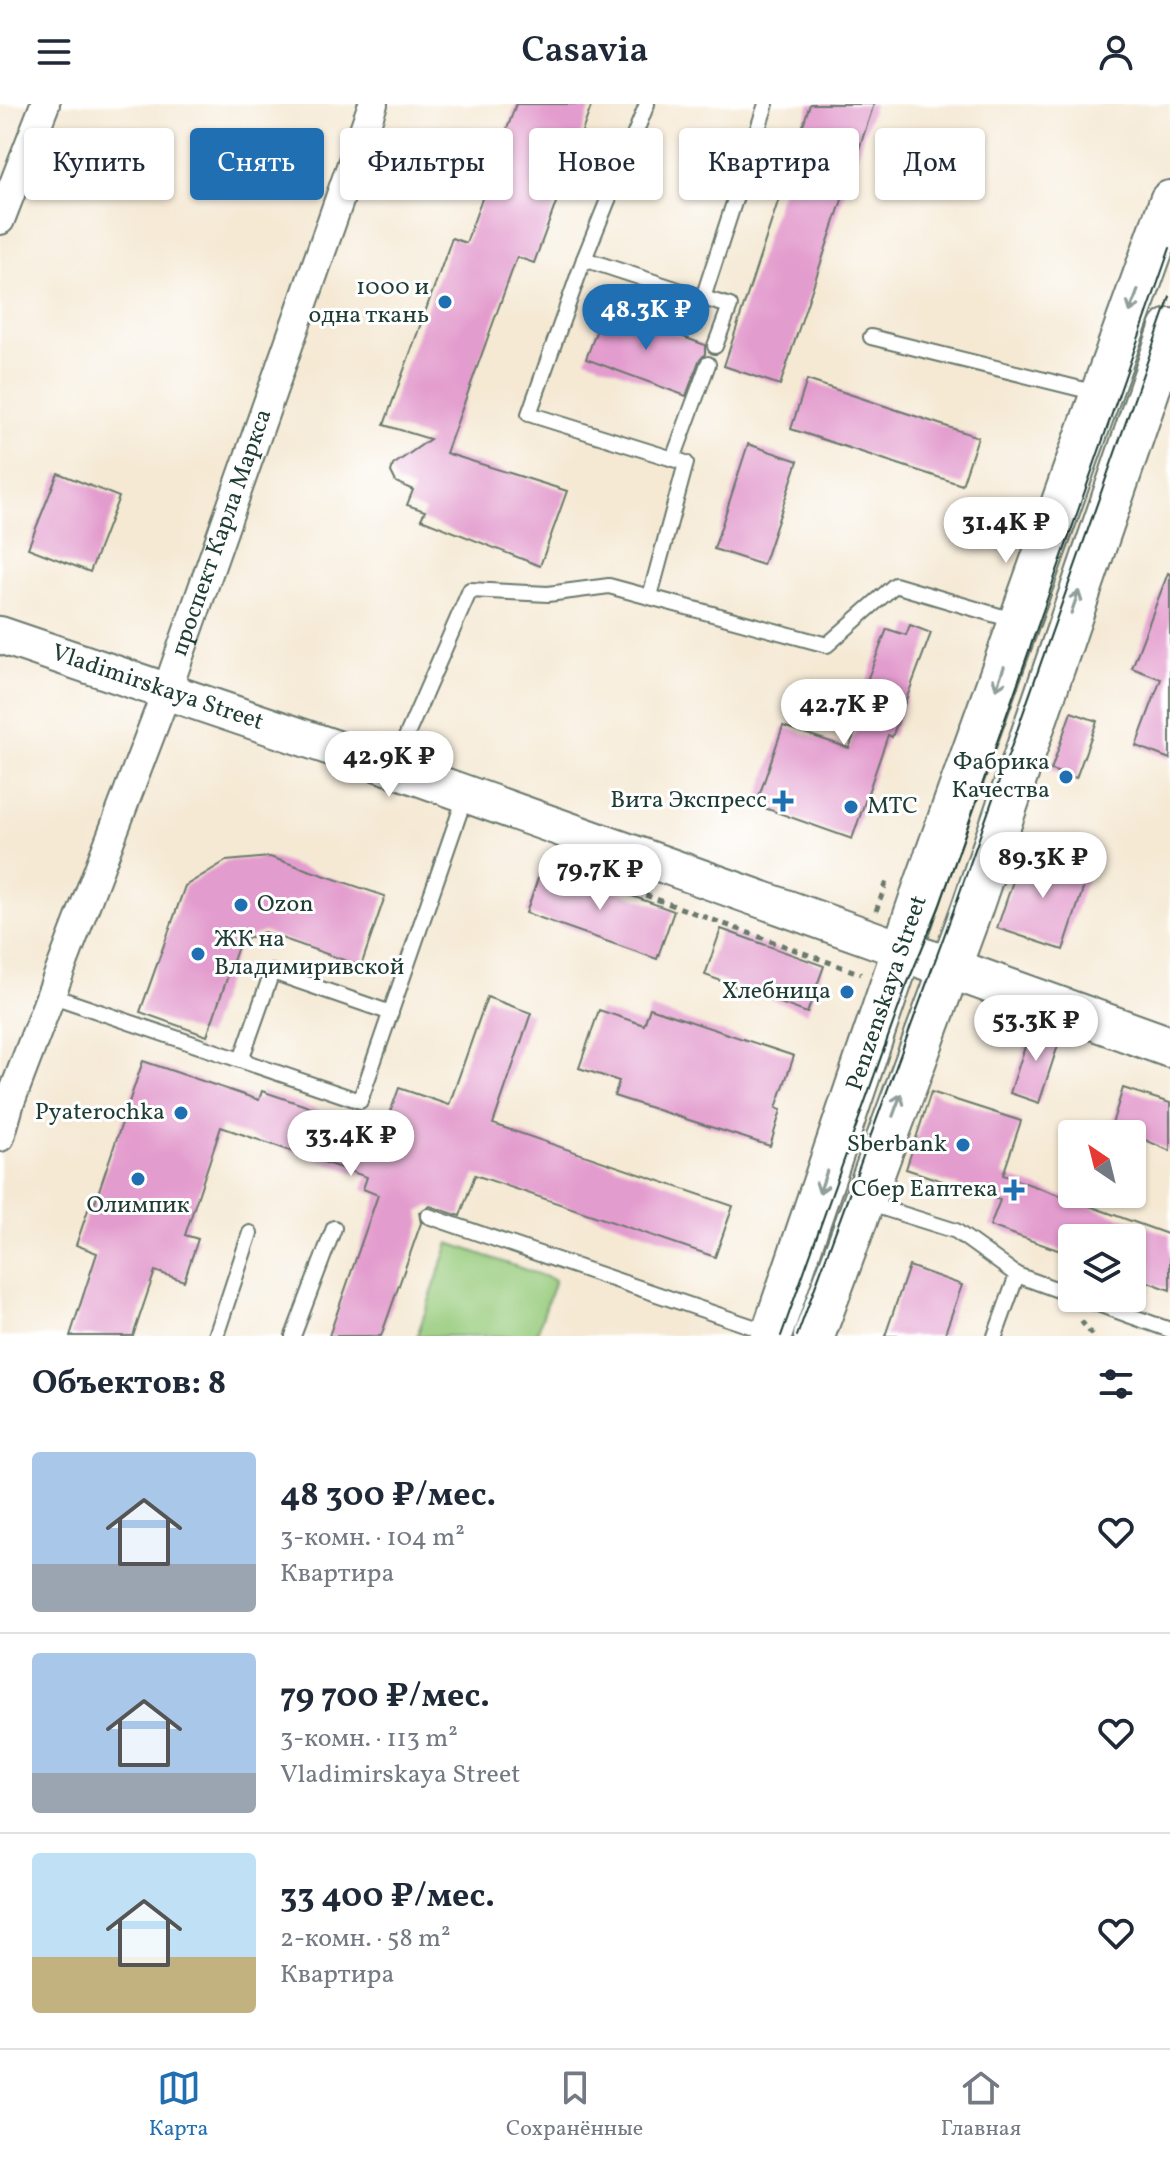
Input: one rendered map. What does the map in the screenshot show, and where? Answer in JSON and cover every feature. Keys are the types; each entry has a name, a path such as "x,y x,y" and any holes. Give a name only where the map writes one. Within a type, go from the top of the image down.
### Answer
{"main road":[{"name":"Penzenskaya Street","path":"771,1335 897,966 1170,201"},
{"name":"Penzenskaya Street","path":"814,1336 949,967 1170,329"},
{"path":"897,966 949,967 1170,1047"}],"street":[{"path":"0,220 45,104"},
{"name":"проспект Карла Маркса","path":"0,1137 50,995 166,693 373,104"},
{"name":"Vladimirskaya Street","path":"0,635 466,794 897,966"}],"lane":[{"path":"647,104 584,259 529,414 686,463 650,596"},
{"path":"703,298 766,104"},
{"path":"584,259 730,306 715,346"},
{"path":"871,337 1101,394"},
{"path":"673,459 708,364"},
{"path":"393,768 470,590 548,594 609,586 827,645 895,585 1020,622"},
{"path":"50,995 360,1101 466,794"},
{"path":"241,1060 272,972 391,1013"},
{"path":"861,1201 956,1231 1017,1275 1058,1290"},
{"path":"428,1216 771,1335"},
{"path":"293,1336 334,1228"},
{"path":"216,1336 250,1233"},
{"path":"995,1336 1017,1275"},
{"path":"1120,1312 1170,1330"}],"path":[{"path":"618,885 853,972 897,966"}],"green space":[{"path":"449,1243 555,1280 536,1336 417,1336"}],"building":[{"path":"516,104 592,104 583,128 529,128 529,200 557,200 534,263 517,257 446,453 567,491 540,566 421,519 425,511 407,505 413,490 396,482 391,472 393,465 430,439 384,425 452,238 466,243 481,200 513,200 513,128 507,128"},
{"path":"810,104 874,104 859,149 859,128 802,128"},
{"path":"778,200 842,200 780,385 724,366"},
{"path":"605,308 705,345 705,354 699,361 686,396 586,359"},
{"path":"807,380 978,437 962,485 791,429"},
{"path":"748,444 798,461 763,565 714,549"},
{"path":"58,473 119,497 90,572 28,548"},
{"path":"1168,573 1170,759 1136,746 1161,679 1132,668"},
{"path":"910,625 931,633 892,737 888,735 852,839 756,805 783,726 849,748 868,699 861,696 887,629 906,635"},
{"path":"1071,712 1097,721 1076,778 1051,770"},
{"path":"1024,849 1089,871 1063,950 997,928"},
{"name":"ЖК на Владимиривской","path":"270,857 385,896 361,966 264,932 240,941 207,1036 140,1012 185,886 226,861"},
{"path":"543,864 674,911 657,959 526,913"},
{"path":"721,929 824,966 807,1013 705,975"},
{"path":"487,997 531,1013 493,1124 733,1206 715,1257 475,1175 460,1216 430,1206 419,1212 421,1223 381,1336 329,1336 378,1195 363,1189 367,1177 221,1127 185,1235 198,1239 184,1281 155,1271 133,1336 70,1336 97,1253 76,1245 90,1204 94,1205 143,1061 259,1100 262,1091 383,1132 399,1088 449,1105"},
{"path":"650,1008 794,1056 776,1108 781,1110 770,1146 614,1096 619,1081 579,1068 599,1010 644,1025"},
{"path":"1033,1022 1062,1033 1039,1103 1010,1093"},
{"path":"1123,1088 1170,1103 1170,1151 1146,1140 1146,1120 1113,1120"},
{"path":"931,1092 1021,1121 1003,1175 1058,1195 1058,1208 1095,1208 1139,1224 1058,1224 1058,1250 990,1226 1000,1200 906,1169"},
{"path":"1146,1226 1170,1235 1170,1290 1146,1281"},
{"path":"909,1266 962,1285 944,1336 885,1336"}],"tram line":[{"path":"781,1336 906,987 940,905 1170,248"},
{"path":"797,1336 954,909 1170,297"}],"place":[{"name":"1000 и одна ткань","path":"445,302"},
{"name":"Фабрика Качества","path":"1066,777"},
{"name":"Вита Экспресс","path":"783,801"},
{"name":"МТС","path":"851,807"},
{"name":"Ozon","path":"241,905"},
{"name":"ЖК на Владимиривской","path":"198,954"},
{"name":"Хлебница","path":"847,992"},
{"name":"Pyaterochka","path":"181,1113"},
{"name":"Sberbank","path":"963,1145"},
{"name":"Олимпик","path":"138,1179"},
{"name":"Сбер Еаптека","path":"1014,1190"}]}
